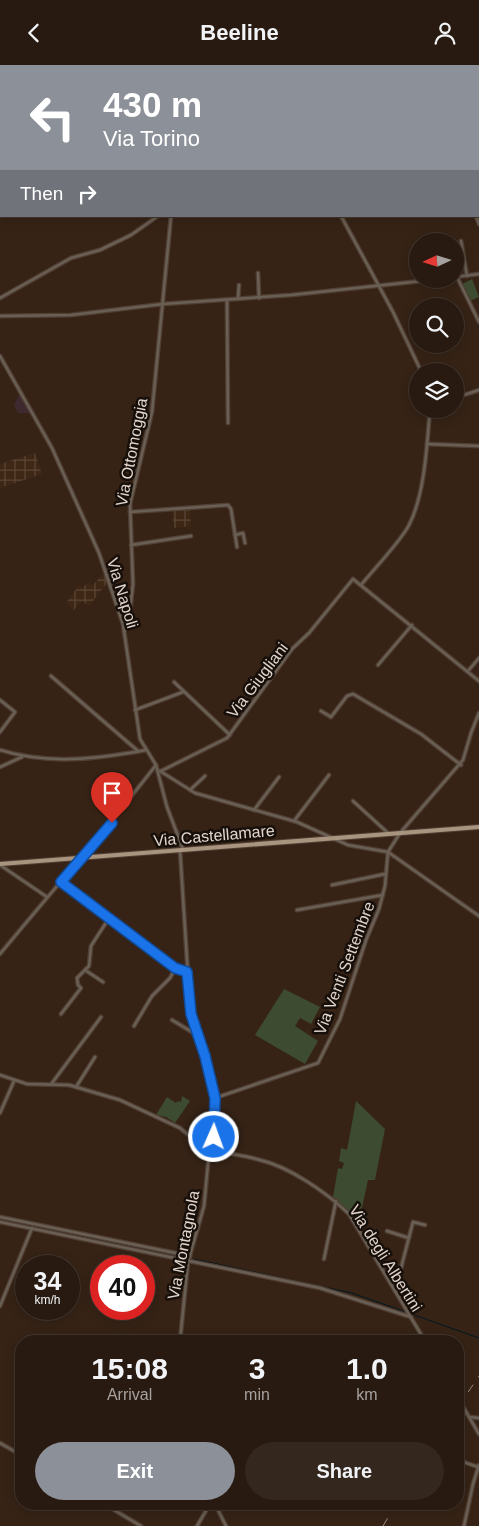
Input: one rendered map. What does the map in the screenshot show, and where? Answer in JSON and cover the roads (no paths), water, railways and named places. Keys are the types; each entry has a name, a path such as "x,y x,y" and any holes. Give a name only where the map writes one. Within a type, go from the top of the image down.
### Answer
{"main road":[{"name":"Via Castellamare","path":"0,864 479,827"}],"street":[{"path":"0,298 71,258 100,250 131,235 157,217"},
{"name":"Via Ottomoggia","path":"124,632 129,619 133,584 131,495 152,412 171,217"},
{"path":"342,217 417,363"},
{"path":"464,258 467,276"},
{"path":"258,273 259,298"},
{"path":"464,276 479,275"},
{"path":"0,316 71,315 168,303 227,301 409,282"},
{"path":"238,299 239,285"},
{"path":"462,288 479,322"},
{"path":"227,301 228,423"},
{"name":"Via Napoli","path":"0,357 22,393 74,497 99,553 124,632 140,739 156,767 181,850 187,972"},
{"path":"464,395 479,391"},
{"path":"429,418 418,497 409,526 361,585 479,681"},
{"path":"427,444 479,446"},
{"path":"130,513 228,505 231,509 237,547"},
{"path":"235,535 243,533 245,543"},
{"path":"131,545 191,536"},
{"name":"Via Giugliani","path":"161,771 230,735 292,649 310,633 353,579 361,585"},
{"path":"378,665 412,625"},
{"path":"468,671 479,658"},
{"path":"51,676 138,751"},
{"path":"174,682 230,735"},
{"path":"135,710 184,691"},
{"path":"321,711 330,717 347,696 353,694 421,734 460,765"},
{"path":"0,700 15,712 0,732"},
{"path":"400,833 460,765 479,713"},
{"path":"0,750 23,756 61,759 146,750"},
{"path":"0,767 23,756"},
{"path":"0,954 47,897 83,858 156,767 190,790 294,821 348,845 388,852 479,916"},
{"path":"294,821 330,775"},
{"path":"190,790 205,776"},
{"path":"254,810 279,777"},
{"path":"353,801 388,833"},
{"name":"Via Venti Settembre","path":"215,1098 318,1063 347,1000 383,895 388,852 400,833"},
{"path":"0,864 47,897"},
{"path":"332,885 385,874"},
{"path":"61,882 175,968 187,972"},
{"path":"298,910 383,895"},
{"path":"61,1014 81,988 78,985 77,978 89,966 91,946 110,919"},
{"path":"134,1026 152,996 170,978 175,968"},
{"path":"85,971 102,982"},
{"name":"Via Montagnola","path":"181,1335 189,1260 204,1206 214,1137 215,1098 210,1073 190,1007 187,972"},
{"path":"52,1083 101,1017"},
{"path":"172,1020 198,1035"},
{"path":"76,1087 96,1057"},
{"path":"0,1075 27,1084 52,1083 76,1087 120,1100 174,1125 211,1152"},
{"path":"0,1113 14,1081"},
{"name":"Via degli Albertini","path":"211,1152 262,1160 283,1169 336,1201 349,1214 421,1335"},
{"path":"324,1259 336,1201"},
{"path":"0,1217 190,1256"},
{"path":"395,1291 413,1221 425,1225"},
{"path":"0,1223 320,1288 409,1314"},
{"path":"0,1306 32,1228"},
{"path":"387,1231 409,1238"},
{"path":"464,1408 479,1434"},
{"path":"469,1417 479,1418"},
{"path":"0,1443 15,1452"},
{"path":"464,1462 479,1466 464,1526"},
{"path":"114,1510 141,1526"},
{"path":"197,1526 206,1510"},
{"path":"218,1510 226,1526"}],"waterway":[{"path":"0,1220 187,1258"},
{"path":"194,1259 352,1293 479,1338"}],"railway":[{"path":"464,1398 479,1376"},
{"path":"383,1526 392,1510"}]}
